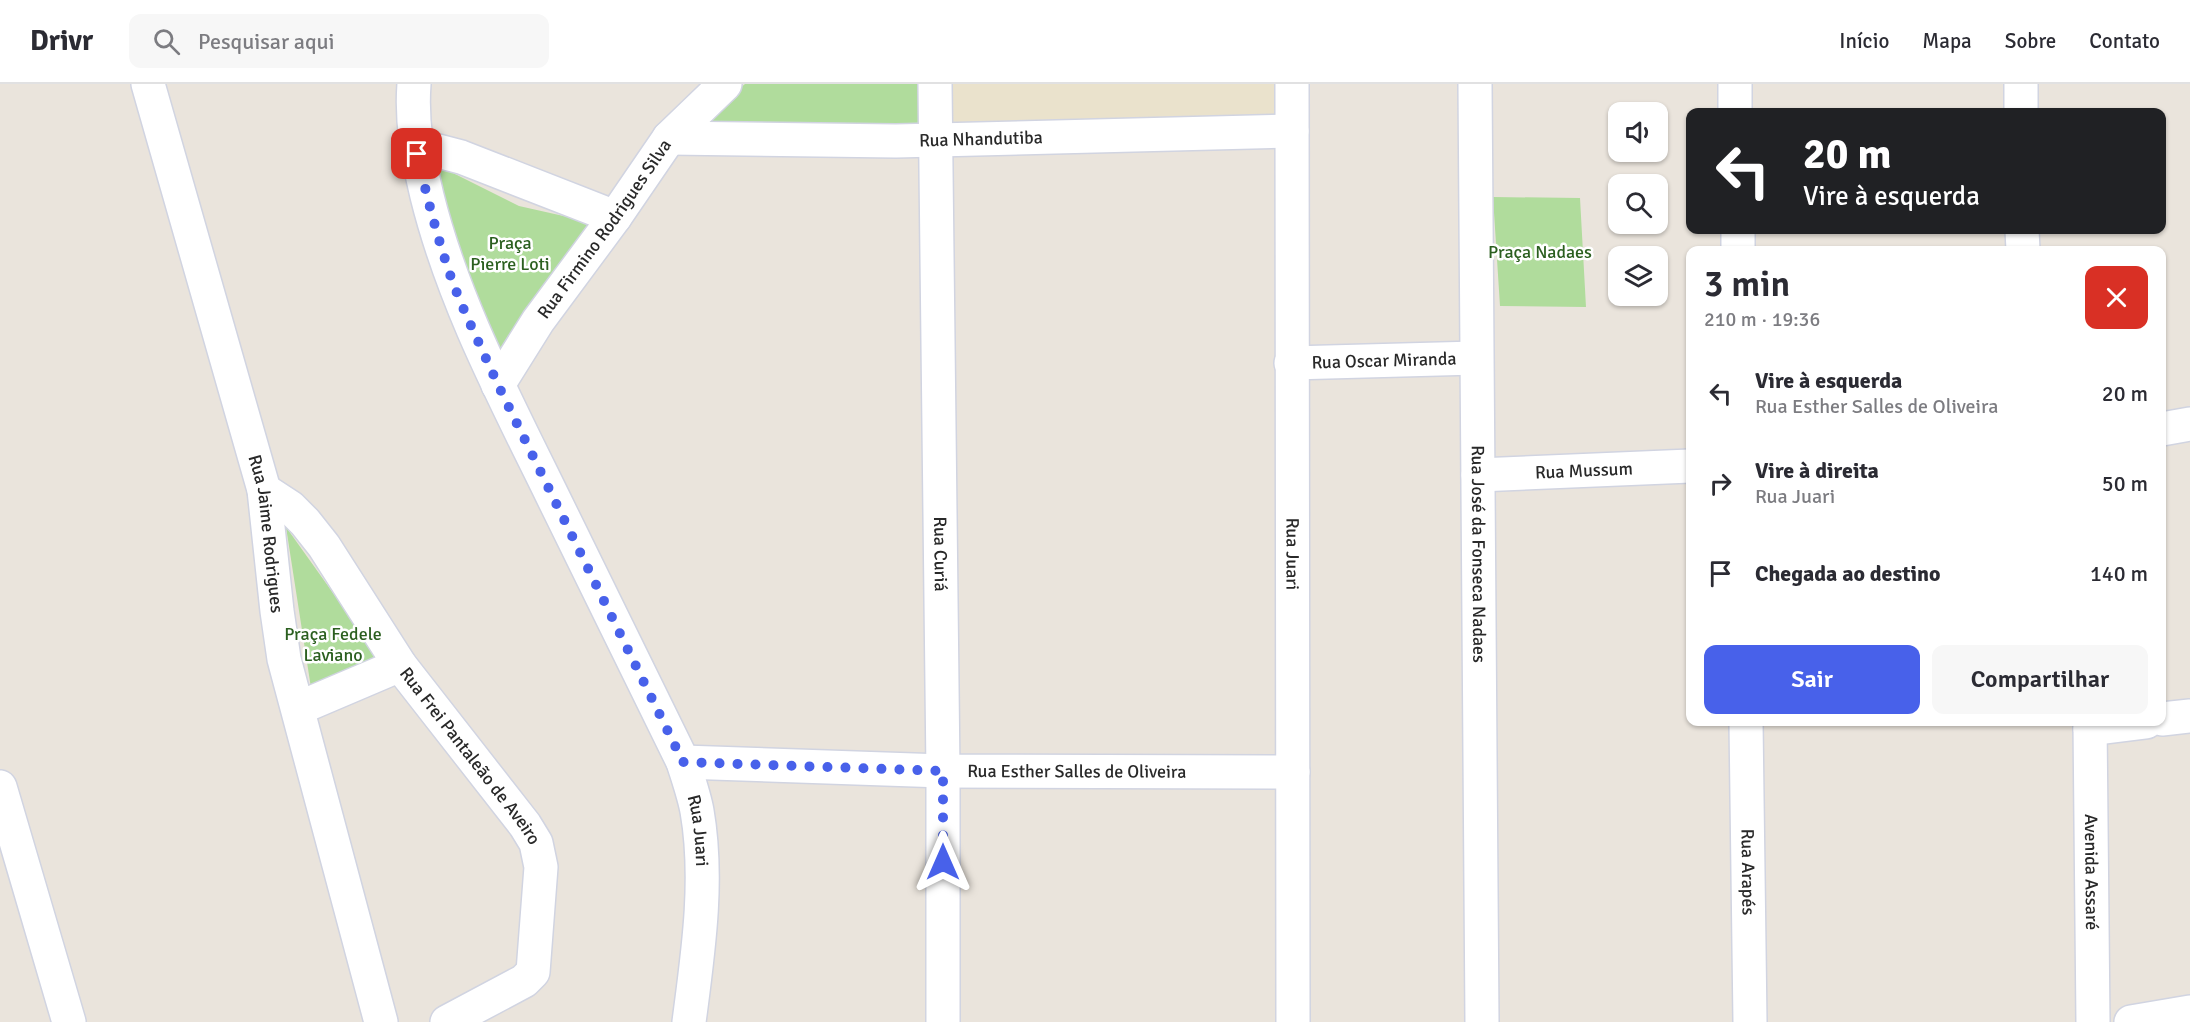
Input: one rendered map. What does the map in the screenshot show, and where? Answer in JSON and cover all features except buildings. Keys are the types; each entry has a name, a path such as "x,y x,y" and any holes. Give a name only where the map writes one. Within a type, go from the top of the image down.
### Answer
{"street":[{"name":"Rua Jaime Rodrigues","path":"148,84 264,490 284,659 299,708 381,1022"},
{"name":"Rua Juari","path":"414,84 413,121 417,154 434,225 454,284 498,385 683,762 697,810 702,868 698,954 689,1022"},
{"name":"Rua Firmino Rodrigues Silva","path":"498,385 538,321 615,217 669,138 725,84"},
{"name":"Rua Curiá","path":"935,84 943,771 943,1022"},
{"name":"Rua Juari","path":"1292,84 1293,1022"},
{"name":"Rua José da Fonseca Nadaes","path":"1475,84 1482,1022"},
{"path":"1735,84 1735,108"},
{"path":"2021,84 2021,108"},
{"name":"Rua Nhandutiba","path":"669,138 896,141 1292,130"},
{"path":"417,154 438,151 461,157 615,217"},
{"name":"Rua Oscar Miranda","path":"1291,363 1476,358"},
{"path":"2166,428 2190,424"},
{"name":"Rua Mussum","path":"1478,475 1686,466"},
{"name":"Rua Frei Pantaleão de Aveiro","path":"264,490 290,507 324,546 400,665 525,825 536,843 540,855 540,883 533,972 524,981 447,1022"},
{"path":"299,708 400,665"},
{"path":"2166,719 2190,716"},
{"name":"Rua Arapés","path":"1746,726 1750,1022"},
{"name":"Avenida Assaré","path":"2090,726 2093,1022"},
{"name":"Rua Esther Salles de Oliveira","path":"683,762 943,771 1293,772"},
{"path":"0,787 69,1022"},
{"path":"2131,1022 2190,1012"}],"shaded area":[{"path":"948,84 1280,84 1281,119 948,129"}],"green space":[{"path":"745,84 923,84 924,125 699,122"},
{"name":"Praça Pierre Loti","path":"435,164 519,206 599,224 501,360 455,239"},
{"name":"Praça Nadaes","path":"1493,197 1580,198 1586,307 1500,306"},
{"name":"Praça Fedele Laviano","path":"286,527 358,628 377,661 311,688"}],"route":[{"path":"417,154 434,225 454,284 480,344 683,762 943,771 943,862"}]}
